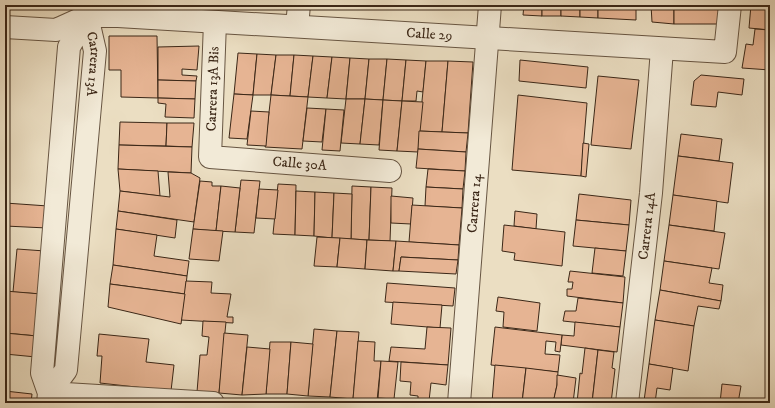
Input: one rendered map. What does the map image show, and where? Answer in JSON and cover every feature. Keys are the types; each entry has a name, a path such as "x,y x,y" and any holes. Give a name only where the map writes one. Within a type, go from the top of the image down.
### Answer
{"street":[{"path":"68,5 87,16"},
{"path":"297,26 299,5"},
{"name":"Carrera 14","path":"460,403 490,5"},
{"name":"Calle 29","path":"5,27 56,30 87,16 119,10 215,22 725,52 730,5"},
{"name":"Carrera 13A","path":"49,398 42,373 69,47 87,16"},
{"name":"Carrera 13A Bis","path":"210,157 215,22"},
{"name":"Carrera 14A","path":"627,403 651,193 662,49"},
{"name":"Calle 30A","path":"210,157 390,171"},
{"path":"49,398 213,403"}],"building":[{"path":"524,5 542,5 542,16 523,15"},
{"path":"542,5 561,5 561,16 542,16"},
{"path":"561,5 580,5 580,17 561,16"},
{"path":"580,5 598,5 598,18 580,17"},
{"path":"598,5 636,5 636,20 598,18"},
{"path":"651,5 674,5 674,24 652,22"},
{"path":"674,5 725,5 718,24 674,24"},
{"path":"751,5 770,5 770,30 749,28"},
{"path":"755,29 770,30 770,70 742,68 746,44 753,45"},
{"path":"109,36 157,36 158,98 121,97 121,70 109,70"},
{"path":"199,46 197,70 182,69 182,75 197,76 196,81 158,80 158,47"},
{"path":"238,53 257,54 253,95 234,94"},
{"path":"257,54 276,55 271,95 253,95"},
{"path":"276,55 294,55 290,96 271,95"},
{"path":"294,55 313,56 308,97 290,96"},
{"path":"313,56 332,57 327,98 308,97"},
{"path":"332,57 350,58 346,99 327,98"},
{"path":"350,58 369,59 365,99 346,99"},
{"path":"369,59 387,59 383,100 365,99"},
{"path":"387,59 406,60 402,101 383,100"},
{"path":"406,60 426,61 423,92 417,91 416,101 402,101"},
{"path":"520,60 588,67 586,88 519,81"},
{"path":"426,61 448,61 442,132 419,131"},
{"path":"448,61 473,62 468,133 442,132"},
{"path":"701,75 744,79 742,95 718,92 716,107 691,105 694,81"},
{"path":"598,76 639,80 631,149 591,145"},
{"path":"158,80 196,81 195,99 158,98"},
{"path":"234,94 253,95 247,139 229,138"},
{"path":"271,95 308,97 302,149 265,147"},
{"path":"518,95 587,103 581,176 512,170"},
{"path":"158,98 195,99 194,118 165,117 166,104 158,103"},
{"path":"346,99 365,99 360,144 341,143"},
{"path":"365,99 383,100 379,145 360,144"},
{"path":"383,100 402,101 397,151 379,150"},
{"path":"402,101 423,102 418,152 397,151"},
{"path":"307,108 326,109 322,142 303,141"},
{"path":"326,109 344,110 340,151 322,150"},
{"path":"251,111 269,112 266,146 247,145"},
{"path":"120,122 167,123 166,146 119,145"},
{"path":"167,123 194,123 192,147 166,146"},
{"path":"419,131 468,133 466,152 418,149"},
{"path":"681,134 722,139 719,161 678,156"},
{"path":"583,143 589,144 586,177 581,176"},
{"path":"119,145 192,147 191,173 118,169"},
{"path":"418,149 466,152 465,171 416,168"},
{"path":"678,156 733,163 728,203 673,195"},
{"path":"118,169 158,171 160,196 120,191"},
{"path":"428,169 465,171 463,189 426,187"},
{"path":"168,172 191,173 200,178 194,222 118,211 120,191 170,197"},
{"path":"241,180 260,181 254,233 235,232"},
{"path":"200,181 212,182 212,186 221,186 216,231 193,229"},
{"path":"278,184 296,185 295,235 273,234"},
{"path":"221,186 240,188 235,232 216,231"},
{"path":"352,186 371,187 369,240 351,239"},
{"path":"371,187 392,188 390,241 369,240"},
{"path":"426,187 463,189 462,208 425,206"},
{"path":"259,189 278,190 275,219 256,218"},
{"path":"296,191 315,192 314,236 295,235"},
{"path":"315,192 334,193 332,238 314,236"},
{"path":"334,193 352,194 351,239 332,238"},
{"path":"579,194 631,200 629,225 576,220"},
{"path":"673,195 717,201 714,231 669,225"},
{"path":"391,196 413,198 411,224 391,223"},
{"path":"5,203 48,206 47,228 5,226"},
{"path":"412,205 462,208 459,245 409,242"},
{"path":"118,211 177,220 175,238 116,229"},
{"path":"515,211 537,214 536,229 514,226"},
{"path":"576,220 629,225 626,251 573,246"},
{"path":"504,225 565,232 562,266 514,260 515,253 502,251"},
{"path":"669,225 725,233 719,269 664,261"},
{"path":"116,229 157,235 154,256 189,261 187,276 113,265"},
{"path":"193,229 223,231 219,261 189,259"},
{"path":"317,237 340,238 337,267 314,266"},
{"path":"340,238 367,240 365,269 337,267"},
{"path":"367,240 396,241 393,271 365,269"},
{"path":"396,241 459,245 458,260 401,257 399,271 393,271"},
{"path":"595,248 626,251 623,276 592,273"},
{"path":"17,249 45,251 41,294 13,292"},
{"path":"401,257 458,260 456,274 399,271"},
{"path":"664,261 712,268 709,283 723,285 721,301 660,290"},
{"path":"113,265 187,276 185,294 110,284"},
{"path":"570,271 625,277 623,303 567,296 567,289 572,289 573,282 568,282"},
{"path":"186,281 212,282 211,293 231,294 227,317 233,317 233,323 181,320"},
{"path":"387,283 455,288 453,306 385,302"},
{"path":"110,284 185,294 181,324 108,307"},
{"path":"660,290 721,301 719,309 698,306 694,326 655,320"},
{"path":"5,291 41,294 37,336 5,333"},
{"path":"498,297 540,303 537,331 503,327 504,312 496,311"},
{"path":"578,298 623,303 620,327 563,321 565,311 576,311"},
{"path":"393,302 442,305 440,328 391,324"},
{"path":"655,320 694,326 688,371 649,364"},
{"path":"203,321 226,322 219,393 197,392 200,355 207,355 209,337 202,336"},
{"path":"575,322 620,327 617,352 561,345 562,335 574,336"},
{"path":"427,327 451,328 448,365 389,361 391,347 425,349"},
{"path":"495,327 562,335 560,352 555,351 556,342 546,341 545,354 560,355 558,372 491,365"},
{"path":"314,329 337,331 330,397 308,396"},
{"path":"337,331 359,332 353,399 330,397"},
{"path":"5,333 37,336 36,357 5,354"},
{"path":"224,333 248,335 242,395 219,393"},
{"path":"99,334 149,339 146,362 174,365 171,391 100,383 102,356 97,356"},
{"path":"358,341 375,342 374,361 381,361 377,401 353,399"},
{"path":"270,342 291,342 287,394 266,394"},
{"path":"291,342 313,344 308,396 287,394"},
{"path":"247,347 270,349 266,394 242,395"},
{"path":"585,348 598,350 592,403 577,403 580,373 582,374"},
{"path":"598,350 614,352 612,368 615,369 611,403 592,403"},
{"path":"381,361 398,362 394,399 378,398"},
{"path":"401,362 448,365 446,385 431,383 429,401 418,401 418,396 410,395 411,382 400,381"},
{"path":"649,364 673,368 670,390 657,388 655,403 644,401"},
{"path":"495,365 526,368 522,403 492,402"},
{"path":"526,368 558,372 553,403 522,403"},
{"path":"557,375 576,378 573,403 553,403 557,385"},
{"path":"722,384 741,386 738,403 720,403"},
{"path":"5,391 32,394 31,403 5,403"}]}
